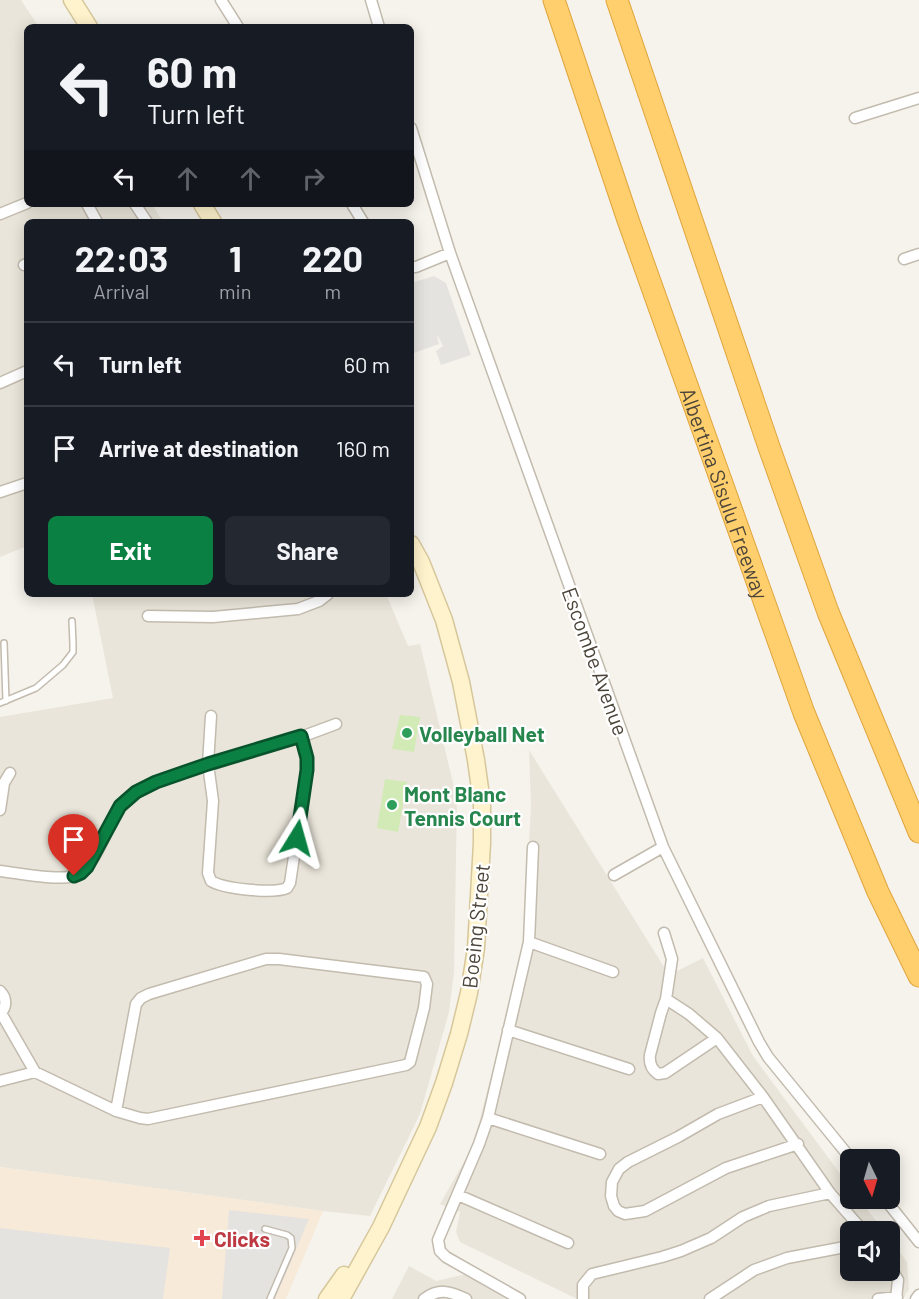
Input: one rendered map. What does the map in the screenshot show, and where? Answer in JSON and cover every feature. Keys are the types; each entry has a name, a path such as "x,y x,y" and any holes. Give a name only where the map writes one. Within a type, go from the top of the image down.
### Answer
{"highway":[{"name":"Albertina Sisulu Freeway","path":"554,0 628,220 804,713 878,892 919,976"},
{"path":"617,0 769,447 828,612 919,832"}],"main road":[{"path":"72,0 87,24"},
{"name":"Boeing Street","path":"341,1299 381,1227 428,1127 459,1034 469,993 476,948 482,803 476,760 461,682 444,620 414,549"},
{"name":"Boeing Street","path":"327,1299 381,1227"}],"street":[{"path":"221,0 236,24"},
{"path":"371,0 379,24"},
{"path":"855,118 919,98"},
{"name":"Escombe Avenue","path":"414,138 450,253 663,847 759,1042 768,1057 843,1149"},
{"path":"0,214 24,204"},
{"path":"414,267 450,253"},
{"path":"904,259 919,254"},
{"path":"0,383 24,372"},
{"path":"0,492 24,484"},
{"path":"148,616 213,617 298,609 324,597"},
{"path":"211,716 208,764 213,801 208,873 211,882 224,887 273,891 287,888 291,883 307,770 307,758 301,736"},
{"path":"0,870 66,878 81,873 92,860 120,806 136,792 156,782 208,764 336,724"},
{"path":"0,810 4,783 10,774"},
{"path":"520,1299 446,1257 440,1251 438,1240 488,1118 529,942 533,847"},
{"path":"614,875 663,847"},
{"path":"664,933 672,959 666,999 650,1055 649,1062 653,1070 658,1074 665,1073 717,1038"},
{"path":"529,942 612,972"},
{"path":"0,991 6,1002 0,1014 35,1072 116,1111 140,1118 157,1118 405,1065 410,1062 424,1008 427,984 424,977 266,959 149,994 136,1004 116,1111"},
{"path":"666,999 690,1014 717,1038 798,1144 830,1193 854,1221"},
{"path":"508,1030 629,1068"},
{"path":"0,1081 35,1072"},
{"path":"763,1097 718,1114 628,1162 619,1169 612,1182 611,1196 614,1206 624,1214 645,1211 726,1168 798,1144"},
{"path":"488,1118 600,1154"},
{"path":"583,1299 583,1285 592,1274 681,1251 711,1238 743,1217 769,1206 830,1193"},
{"path":"458,1195 568,1243"},
{"path":"893,1209 918,1240"},
{"path":"710,1299 754,1270 787,1258 840,1248"},
{"path":"878,1299 896,1298 897,1281"},
{"path":"424,1299 431,1294 453,1292 466,1299"},
{"path":"916,1299 919,1295"}],"lane":[{"path":"4,643 3,702 36,688 63,665 73,652 72,621"},
{"path":"265,1229 287,1235 291,1238 292,1244 270,1299"}],"shaded area":[{"path":"0,0 21,0 37,24 24,24 24,207 154,207 161,219 24,219 24,547 0,557"},
{"path":"434,276 446,283 471,355 441,365 436,351 443,346 438,336 439,344 414,353 414,282"},
{"path":"93,597 387,597 408,646 420,644 457,800 454,972 449,1012 420,1114 370,1216 0,1167 0,717 113,698"},
{"path":"529,750 669,975 703,958 753,1056 840,1173 840,1209 867,1209 876,1221 840,1221 840,1281 900,1281 900,1253 907,1262 909,1289 903,1299 577,1299 460,1242 456,1232 460,1212 440,1204 473,1146 523,952 531,806"},
{"path":"0,1167 323,1211 286,1299 0,1299"},
{"path":"229,1210 309,1219 275,1299 222,1299"},
{"path":"0,1228 170,1248 163,1299 0,1299"},
{"path":"409,1266 436,1281 466,1274 511,1299 392,1299"}],"green space":[{"name":"Volleyball Net","path":"400,715 420,717 414,752 392,749"},
{"name":"Mont Blanc Tennis Court","path":"385,779 407,782 398,832 377,828"}],"place":[{"name":"Volleyball Net","path":"407,733"},
{"name":"Mont Blanc Tennis Court","path":"392,805"},
{"name":"Clicks","path":"202,1238"}],"route":[{"path":"74,876 87,867 120,806 136,792 156,782 208,764 301,736 307,758 307,770 297,838"}]}
